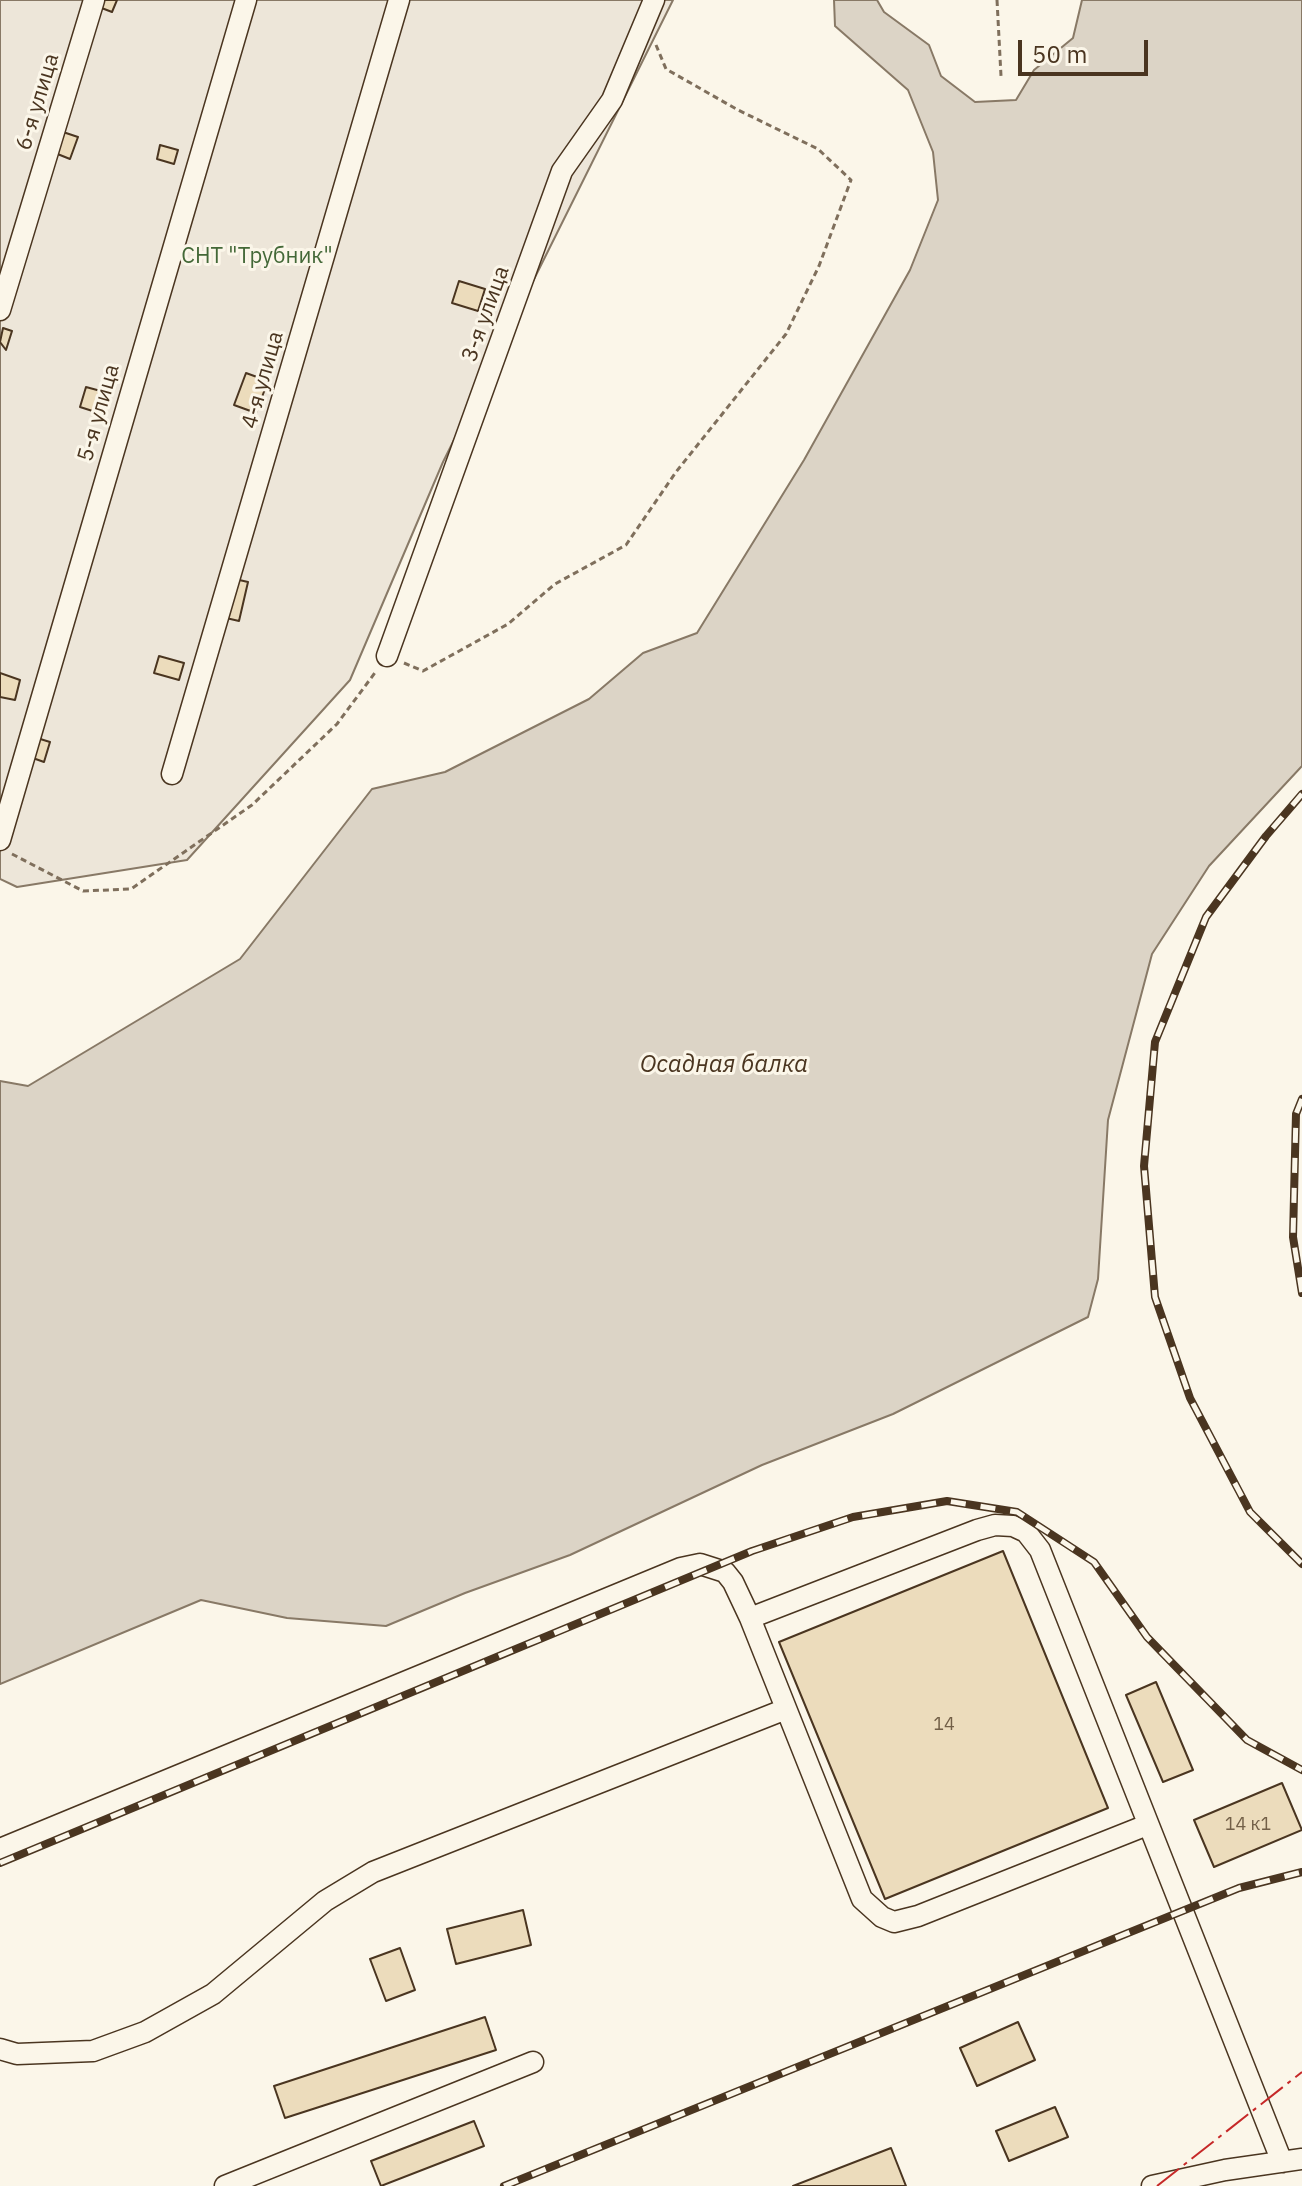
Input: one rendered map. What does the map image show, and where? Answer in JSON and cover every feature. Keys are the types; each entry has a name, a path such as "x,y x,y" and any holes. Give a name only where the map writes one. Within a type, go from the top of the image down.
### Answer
{"street":[{"name":"6-я улица","path":"0,310 94,0"},
{"name":"5-я улица","path":"0,840 246,0"},
{"name":"4-я улица","path":"172,774 399,0"},
{"name":"3-я улица","path":"387,656 562,171 612,100 650,9"},
{"path":"750,1618 995,1525 1013,1526 1026,1532 1040,1550 1147,1825 1292,2161 1225,2170 1152,2186"},
{"path":"0,1849 681,1568 700,1564 725,1572 733,1582 862,1899 882,1917 894,1922 918,1916 1147,1825"},
{"path":"0,2049 17,2054 93,2051 145,2032 213,1994 325,1901 373,1872 786,1709"},
{"path":"225,2186 533,2062"}],"path":[{"path":"997,0 1001,76"},
{"path":"0,847 83,891 131,889 252,805 337,724 387,656 423,671 508,624 555,584 626,545 676,472 786,334 819,266 851,180 818,149 738,110 666,69 650,9"}],"green space":[{"name":"СНТ \"Трубник\"","path":"0,0 673,0 443,462 350,680 187,860 17,887 0,879"}],"water":[{"name":"Осадная балка","path":"834,0 877,0 884,12 929,45 941,76 975,102 1016,100 1034,70 1073,38 1082,0 1302,0 1302,766 1209,866 1152,954 1108,1120 1098,1279 1088,1317 893,1414 762,1465 570,1555 386,1626 287,1618 201,1600 0,1684 0,1081 28,1086 240,959 372,789 445,772 589,699 643,653 697,633 804,460 910,270 938,200 933,152 908,90 835,26"}],"building":[{"path":"101,0 117,0 112,12 99,7"},
{"path":"63,132 78,137 70,159 55,153"},
{"path":"160,145 178,150 174,164 157,159"},
{"path":"459,281 485,289 478,311 452,303"},
{"path":"3,328 12,331 6,350 0,342"},
{"path":"246,373 268,381 256,413 234,405"},
{"path":"86,387 108,393 102,414 80,407"},
{"path":"235,579 248,582 239,621 226,618"},
{"path":"159,656 184,663 179,680 154,673"},
{"path":"0,673 20,680 15,700 0,697"},
{"path":"37,738 50,742 44,762 30,757"},
{"path":"1003,1551 1108,1808 885,1899 779,1642"},
{"path":"1156,1682 1193,1770 1163,1782 1126,1695"},
{"path":"1282,1783 1302,1830 1214,1867 1194,1820"},
{"path":"523,1910 531,1945 456,1964 447,1929"},
{"path":"400,1948 415,1990 386,2001 370,1959"},
{"path":"485,2017 496,2050 285,2118 274,2086"},
{"path":"1018,2022 1035,2060 977,2086 960,2048"},
{"path":"1055,2107 1068,2137 1009,2161 996,2131"},
{"path":"474,2121 484,2146 381,2186 371,2161"},
{"path":"891,2148 906,2186 793,2186"}],"railway":[{"path":"1302,794 1266,836 1206,917 1155,1042 1144,1166 1155,1297 1190,1398 1250,1512 1302,1564"},
{"path":"1302,1099 1296,1114 1293,1237 1302,1293"},
{"path":"0,1863 752,1551 853,1517 947,1501 1017,1512 1094,1562 1147,1637 1247,1740 1302,1770"},
{"path":"504,2186 1239,1888 1302,1872"}],"power":[{"path":"1157,2186 1302,2072"}]}
